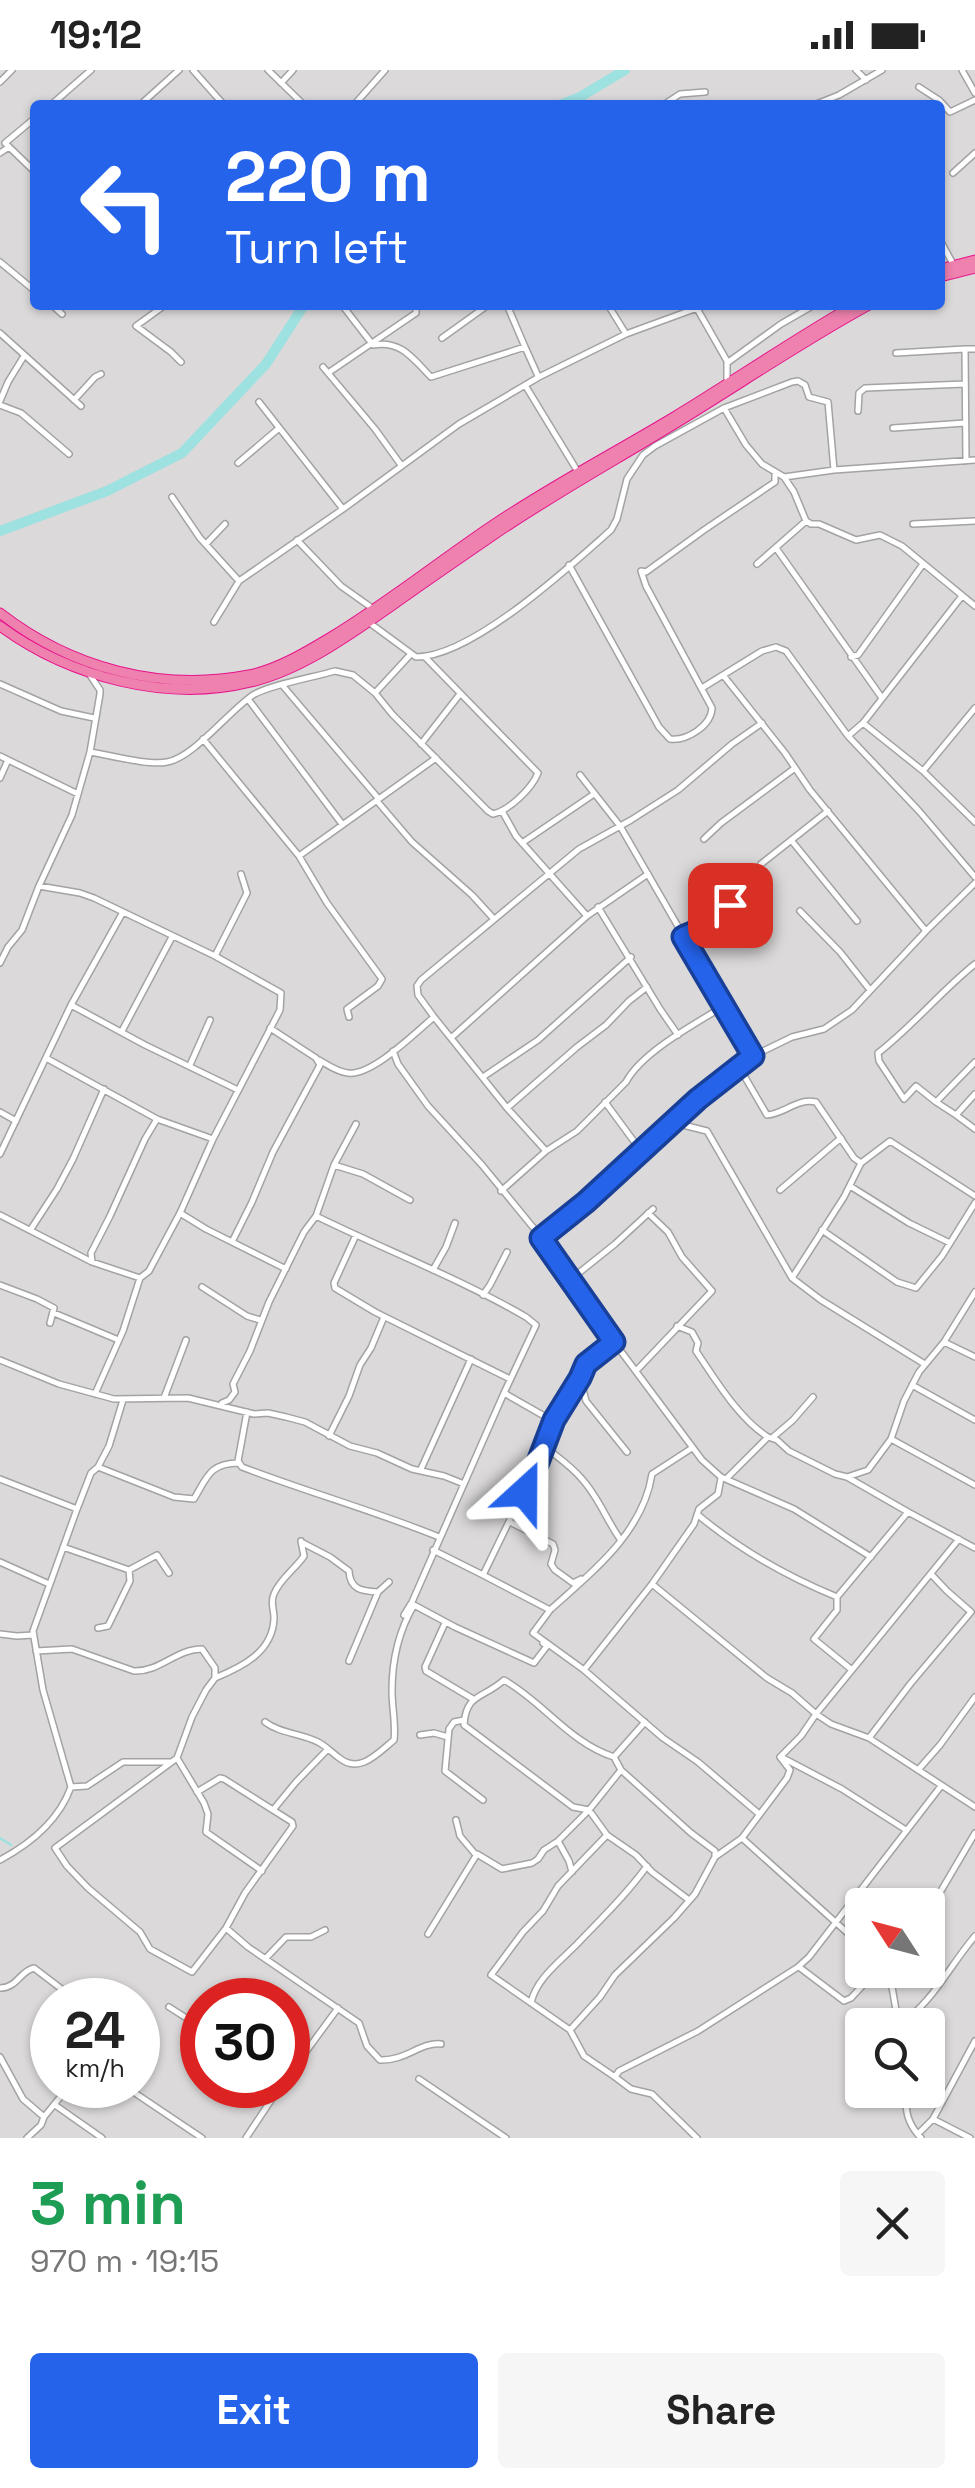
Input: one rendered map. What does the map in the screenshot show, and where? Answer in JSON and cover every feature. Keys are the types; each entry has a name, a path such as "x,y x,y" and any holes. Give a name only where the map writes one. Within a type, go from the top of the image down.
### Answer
{"highway":[{"path":"945,270 975,260"},
{"path":"945,272 975,268"},
{"path":"0,626 88,672 147,686 218,688 283,671 846,310"},
{"path":"0,614 43,644 103,668 147,678 217,680 262,671 365,620 493,525 860,310"}],"street":[{"path":"0,82 12,70"},
{"path":"57,100 92,70"},
{"path":"145,100 178,70"},
{"path":"193,70 219,100"},
{"path":"268,70 299,100"},
{"path":"281,83 293,70"},
{"path":"358,100 385,70"},
{"path":"856,70 866,80"},
{"path":"829,100 882,70"},
{"path":"945,109 950,112 975,97 962,70"},
{"path":"919,86 934,100"},
{"path":"670,100 680,94 705,92"},
{"path":"30,122 5,143 30,167"},
{"path":"0,152 9,147"},
{"path":"954,173 975,153"},
{"path":"945,249 954,266"},
{"path":"0,262 30,287"},
{"path":"58,310 62,314"},
{"path":"157,310 136,326 181,362"},
{"path":"346,310 373,344"},
{"path":"328,373 416,310"},
{"path":"442,338 481,310"},
{"path":"510,310 538,377"},
{"path":"611,310 626,334"},
{"path":"214,622 238,580 344,509 459,424 538,377 626,334 688,310"},
{"path":"698,310 727,363 727,384"},
{"path":"727,363 805,310"},
{"path":"0,333 81,406"},
{"path":"373,344 399,347 432,378 525,347"},
{"path":"965,349 966,461"},
{"path":"896,353 975,349"},
{"path":"24,356 0,403 21,413 69,454"},
{"path":"323,367 401,466"},
{"path":"74,400 101,374"},
{"path":"365,620 411,654 425,657 466,643 611,530 631,470 654,446 724,408 792,382 802,382 809,398 828,402 834,470"},
{"path":"525,384 578,473"},
{"path":"858,411 859,393 865,388 965,384"},
{"path":"259,402 344,509"},
{"path":"724,408 762,464 784,477 806,521 856,540 880,534 902,546 975,606"},
{"path":"893,428 965,423"},
{"path":"238,463 278,429"},
{"path":"784,477 975,460"},
{"path":"569,566 660,727 670,740 682,740 709,722 712,708 641,571 646,572 775,482 776,472"},
{"path":"172,497 238,580"},
{"path":"757,564 806,521"},
{"path":"913,524 975,521"},
{"path":"206,544 225,524"},
{"path":"297,540 334,580 374,610"},
{"path":"776,548 882,698"},
{"path":"852,657 858,655 924,564"},
{"path":"848,736 863,723 962,596"},
{"path":"541,1238 675,1119 753,1056 824,1029 852,1010 975,880 919,811 848,736 786,651 772,647 762,651 702,688"},
{"path":"375,694 411,654"},
{"path":"90,752 166,763 178,758 261,691 342,672 353,675 375,694 488,811 502,812 534,783 538,773 425,657"},
{"path":"0,962 4,946 22,930 79,795 100,690 88,672"},
{"path":"723,675 926,930"},
{"path":"0,684 61,711 94,718"},
{"path":"284,686 412,842 472,894 493,918"},
{"path":"421,744 460,694"},
{"path":"248,698 342,825"},
{"path":"923,772 975,708"},
{"path":"546,1150 434,1017 418,995 417,986 579,849 678,790 762,723"},
{"path":"863,723 923,772 975,822"},
{"path":"203,739 299,856 327,903 382,979 347,1009 348,1017"},
{"path":"0,756 79,795"},
{"path":"299,856 436,758"},
{"path":"0,778 8,760"},
{"path":"704,839 795,768"},
{"path":"580,775 620,826 753,1056"},
{"path":"522,843 594,794"},
{"path":"760,864 828,811"},
{"path":"502,812 516,836 587,916"},
{"path":"792,840 857,921"},
{"path":"683,937 730,910 708,868"},
{"path":"451,1038 587,916 648,873"},
{"path":"216,956 247,893 240,874"},
{"path":"38,886 80,892 123,911 216,956 281,994 282,1004 180,1213 149,1271 140,1278 95,1394"},
{"path":"598,907 678,1034"},
{"path":"0,1154 71,1005 123,911"},
{"path":"800,911 870,990"},
{"path":"722,917 753,930"},
{"path":"122,1031 173,936"},
{"path":"483,1076 538,1040 630,957"},
{"path":"975,964 878,1053 904,1100 916,1086 975,1129"},
{"path":"507,1108 648,987"},
{"path":"71,1005 238,1090"},
{"path":"502,1191 546,1150 577,1131 631,1073 678,1034 725,1005"},
{"path":"270,1028 349,1074 393,1051 434,1017"},
{"path":"190,1065 210,1020"},
{"path":"743,1040 766,1048"},
{"path":"393,1051 428,1106 541,1238 702,1460 724,1478 794,1509 871,1557"},
{"path":"46,1058 157,1119 214,1139"},
{"path":"232,1242 272,1152 320,1065 316,1058"},
{"path":"936,1102 975,1062"},
{"path":"739,1067 767,1115 812,1101 820,1106 861,1163"},
{"path":"31,1229 57,1189 104,1089"},
{"path":"956,1116 975,1094"},
{"path":"605,1102 641,1150"},
{"path":"0,1112 16,1121"},
{"path":"92,1262 91,1253 144,1138 157,1119"},
{"path":"675,1119 679,1124 707,1131 792,1278 924,1364"},
{"path":"220,1404 235,1392 234,1384 262,1319 304,1232 316,1216 334,1165 356,1124"},
{"path":"780,1190 840,1138"},
{"path":"792,1278 861,1163 890,1141 975,1200 950,1244 916,1288 896,1282 822,1230"},
{"path":"334,1165 363,1174 410,1200"},
{"path":"850,1186 950,1244"},
{"path":"570,1280 650,1211 712,1291 636,1371"},
{"path":"180,1213 286,1268"},
{"path":"0,1215 92,1262 140,1278"},
{"path":"316,1216 433,1270 536,1325 404,1615"},
{"path":"433,1270 455,1223"},
{"path":"356,1235 335,1288 510,1379"},
{"path":"483,1295 508,1252"},
{"path":"81,1256 91,1253"},
{"path":"0,1286 54,1308 50,1323"},
{"path":"202,1287 248,1316 262,1319"},
{"path":"846,1477 868,1470 891,1440 912,1385 975,1292"},
{"path":"54,1313 118,1340"},
{"path":"329,1436 384,1316"},
{"path":"676,1326 692,1332 698,1342 696,1351 754,1428 788,1452 846,1477 975,1548"},
{"path":"164,1398 186,1340"},
{"path":"484,1574 554,1420 586,1364 614,1342"},
{"path":"944,1342 975,1357"},
{"path":"421,1469 471,1358"},
{"path":"0,1360 59,1384 123,1400 188,1398 305,1422 350,1446 464,1484"},
{"path":"580,1378 586,1401 626,1452"},
{"path":"912,1385 975,1420"},
{"path":"504,1393 554,1420"},
{"path":"232,1396 237,1409"},
{"path":"584,1670 652,1584 694,1524 699,1510 718,1494 724,1478 813,1398"},
{"path":"0,1860 24,1848 51,1821 71,1787 43,1690 33,1634 77,1509 115,1429 123,1400"},
{"path":"239,1464 247,1412"},
{"path":"891,1440 975,1485"},
{"path":"544,1446 580,1476 621,1540"},
{"path":"532,1633 621,1540 643,1508 652,1474 693,1448"},
{"path":"98,1467 174,1497 194,1499 210,1472 226,1463 239,1464 439,1536"},
{"path":"0,1479 77,1509"},
{"path":"852,1670 814,1640 837,1610 837,1597 908,1512"},
{"path":"698,1515 727,1539 837,1597"},
{"path":"510,1522 553,1544 551,1564 574,1583 600,1565"},
{"path":"780,1757 958,1539"},
{"path":"197,1792 224,1779 293,1826 192,1972 150,1949 140,1932 88,1888 55,1848 175,1760 192,1717 215,1678 258,1655 269,1638 274,1624 274,1592 304,1556 301,1542 349,1571 352,1586 378,1592"},
{"path":"63,1547 130,1570 157,1555 169,1573"},
{"path":"433,1550 550,1610"},
{"path":"0,1562 50,1584"},
{"path":"98,1628 108,1626 130,1581 130,1570"},
{"path":"869,1738 973,1611 931,1574"},
{"path":"349,1662 378,1592 389,1582"},
{"path":"652,1584 816,1714 869,1738 975,1807"},
{"path":"265,1722 274,1729 317,1741 342,1762 368,1763 394,1740 394,1657 414,1605 534,1663 546,1646 532,1633"},
{"path":"446,1622 426,1671 472,1699"},
{"path":"532,1633 584,1670 758,1813"},
{"path":"0,1634 33,1634"},
{"path":"36,1651 72,1649 134,1672 145,1672 172,1657 202,1649 215,1668 215,1678"},
{"path":"690,1900 607,1835 589,1810 572,1807 464,1725 465,1710 472,1699 492,1691 504,1680 515,1686 596,1751 614,1757 621,1770 715,1851 715,1857"},
{"path":"918,1770 975,1697"},
{"path":"464,1720 454,1722 449,1729 445,1771 483,1800"},
{"path":"614,1757 645,1722"},
{"path":"420,1736 434,1733 448,1737"},
{"path":"272,1810 328,1748"},
{"path":"570,2030 615,1976 690,1900 715,1857 742,1838 787,1778 790,1770 780,1757"},
{"path":"780,1757 906,1830"},
{"path":"71,1787 86,1786 122,1762 175,1760"},
{"path":"175,1760 208,1814 206,1832 262,1871"},
{"path":"456,1820 460,1836 476,1855 502,1869 532,1863 589,1810 621,1770"},
{"path":"615,2078 619,2071 698,2031 809,1957 941,1786"},
{"path":"943,1888 975,1833"},
{"path":"607,1835 558,1886 491,1976 570,2030 584,2056 631,2089 652,2094 693,2136"},
{"path":"742,1838 845,1930"},
{"path":"558,1841 572,1872"},
{"path":"428,1934 476,1855"},
{"path":"532,2003 533,1992 647,1866"},
{"path":"226,1928 248,1948 359,2024 366,2046 380,2060 394,2061 432,2042 441,2044"},
{"path":"266,1958 286,1937 311,1937 326,1930"},
{"path":"920,2008 975,1936"},
{"path":"798,1966 844,2001 860,1988"},
{"path":"0,1988 14,1985 29,1969 34,1968 47,1978"},
{"path":"169,2007 180,2014"},
{"path":"310,2046 338,2008"},
{"path":"906,2108 911,2127 919,2136 975,2041"},
{"path":"0,2057 2,2068 23,2099 44,2117"},
{"path":"419,2080 506,2138"},
{"path":"26,2138 53,2108"},
{"path":"58,2108 102,2138"},
{"path":"157,2108 202,2138"},
{"path":"246,2138 266,2108"},
{"path":"933,2118 970,2138"}],"shaded area":[{"path":"0,70 975,70 975,2138 0,2138"}],"waterway":[{"path":"572,100 625,70"},
{"path":"0,531 107,491 182,453 266,364 301,310"},
{"path":"0,1838 11,1845"}],"route":[{"path":"524,1492 554,1420 586,1364 614,1342 541,1238 698,1099 753,1056 683,937 722,917 730,905"}]}
